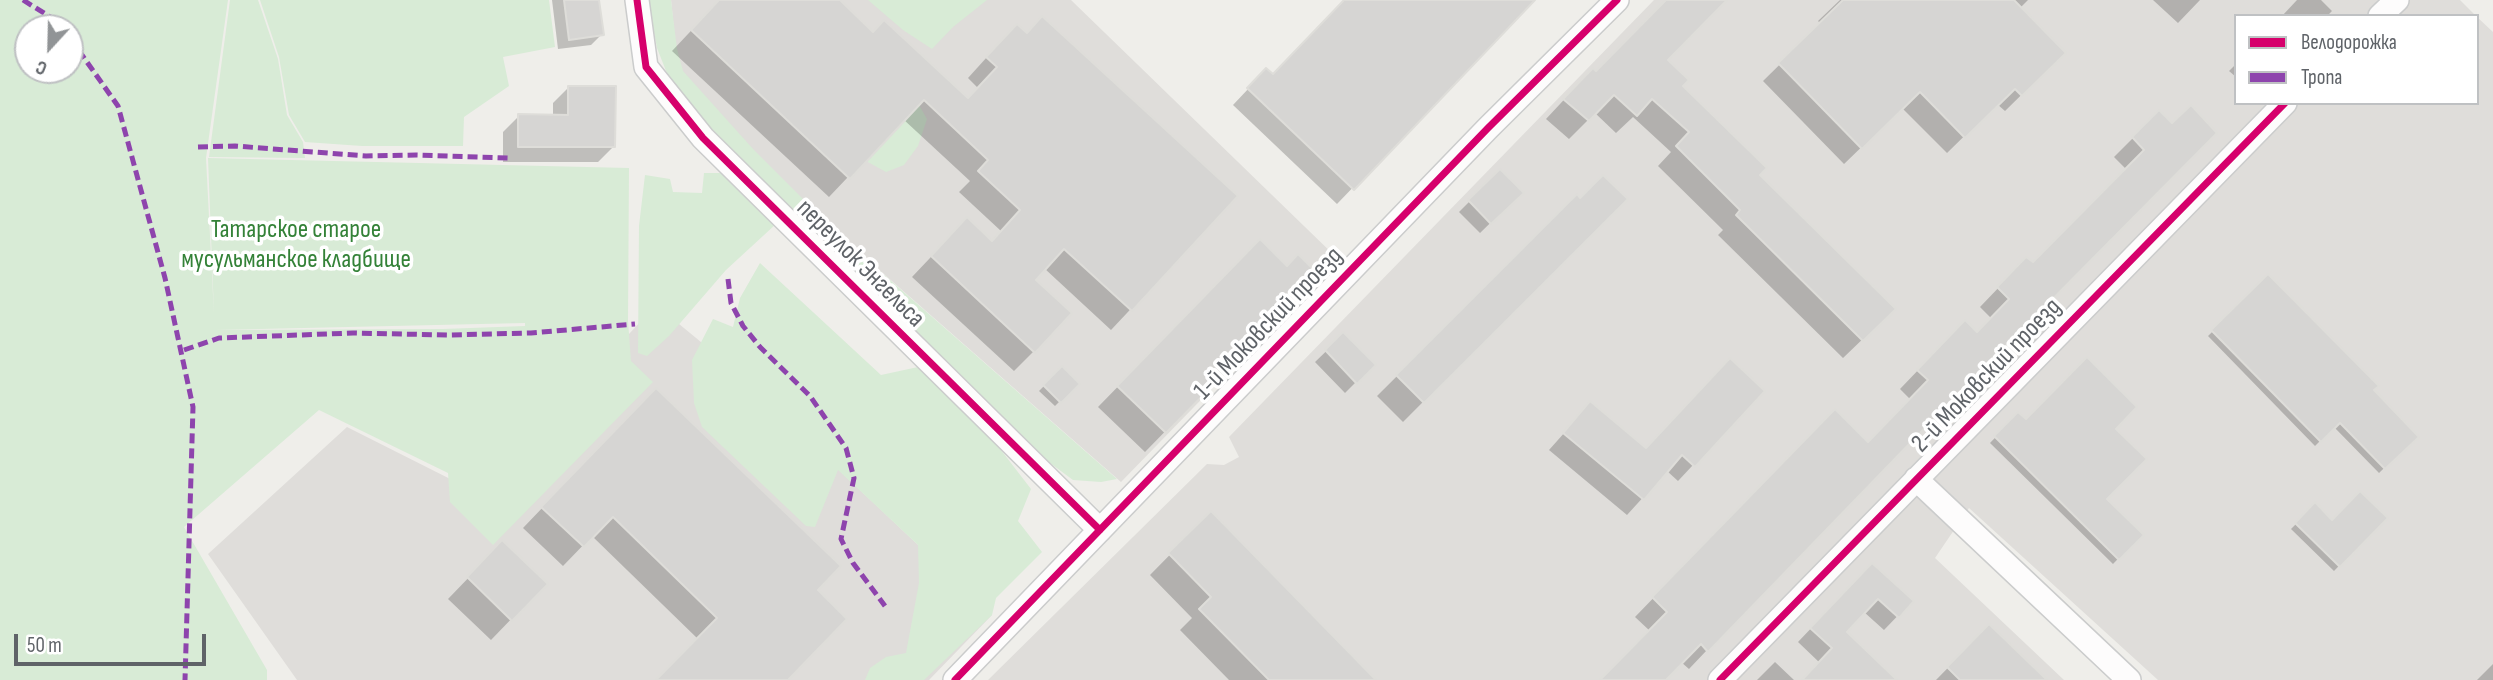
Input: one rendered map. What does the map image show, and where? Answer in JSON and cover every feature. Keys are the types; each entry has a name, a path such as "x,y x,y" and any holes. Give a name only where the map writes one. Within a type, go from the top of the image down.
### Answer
{"street":[{"name":"переулок Энгельса","path":"638,0 646,67 703,138 1100,530"},
{"name":"1-й Моковский проезд","path":"955,680 1479,137 1617,0"},
{"path":"2382,14 2397,0"},
{"name":"2-й Моковский проезд","path":"1720,680 2284,105"},
{"name":"2-й Моковский проезд","path":"1916,479 2129,680"}],"shaded area":[{"path":"671,0 1071,0 1338,259 1121,482 804,204 705,100 682,71 676,50"},
{"path":"1654,0 2460,0 2474,14 2234,14 2234,105 2479,105 2479,19 2493,32 2493,680 2158,680 1969,508 1935,558 2064,680 988,680 1207,464 1224,465 1239,457 1229,437"},
{"path":"656,305 724,361 992,615 929,680 297,680 208,554 347,427 480,494"}],"green space":[{"name":"Татарское старое мусульманское кладбище","path":"0,0 228,0 206,158 214,314 208,158 629,168 628,321 631,361 653,382 493,545 450,502 448,473 319,410 184,527 267,670 267,680 0,680","holes":["525,323 525,326 443,329 215,330"]},
{"path":"230,0 258,0 278,59 287,115 303,142 305,158 209,157"},
{"path":"260,0 549,0 555,47 503,57 509,86 464,117 463,146 362,146 305,142 289,115 279,57"},
{"path":"648,0 671,0 677,49 683,71 754,150 838,234 824,240 813,231 694,111 668,76 657,48"},
{"path":"868,0 987,0 953,27 932,49 903,30"},
{"path":"919,105 927,119 918,146 904,165 886,172 866,161"},
{"path":"704,173 723,173 776,224 726,270 669,336 647,356 638,353 639,226 645,175 670,179 673,192 702,193"},
{"path":"857,251 1117,479 1101,482 1073,480 1050,463 855,271 852,259"},
{"path":"760,263 881,375 918,367 987,432 1031,489 1018,521 1042,552 996,598 992,615 924,680 865,680 870,668 886,657 906,653 919,583 918,545 838,470 815,527 806,526 702,427 694,403 692,360 713,319 733,327 740,298"}],"building":[{"path":"564,0 599,0 604,35 569,40"},
{"path":"719,0 840,0 873,32 884,20 968,98 997,67 986,57 1017,24 1027,33 1042,16 1238,196 1132,311 1064,249 1036,280 1072,313 1035,353 931,256 967,217 992,241 1020,210 978,171 988,160 924,100 850,179 691,30"},
{"path":"1344,0 1535,0 1354,190 1247,88 1266,68 1273,74"},
{"path":"1666,0 1727,0 1668,60 1689,80 1683,86 1767,168 1760,175 1896,309 1863,341 1736,215 1740,210 1676,146 1689,132 1652,99 1637,116 1614,95 1589,121 1563,99 1593,68 1596,71"},
{"path":"1843,0 2014,0 2066,53 2022,96 2015,89 1965,138 1920,92 1862,149 1778,63"},
{"path":"568,86 616,86 615,147 518,147 518,114 568,115"},
{"path":"2191,105 2217,133 1708,652 1701,644 1666,680 1600,680 1667,612 1652,597 1835,409 1868,442 1928,380 1917,370 1965,320 1977,332 2009,299 1997,287 2026,257 2033,262 2144,150 2132,137 2159,110 2172,123"},
{"path":"1500,169 1524,193 1491,224 1468,200"},
{"path":"1603,175 1628,199 1424,403 1396,375 1577,194 1580,198"},
{"path":"1260,239 1287,266 1298,254 1320,276 1166,433 1117,386"},
{"path":"2268,274 2379,386 2374,390 2419,437 2385,469 2340,423 2321,442 2211,330"},
{"path":"1343,332 1376,365 1357,384 1325,350"},
{"path":"2087,357 2137,407 2116,429 2147,459 2107,499 2144,535 2119,560 1994,436 2018,412 2026,419"},
{"path":"1730,358 1765,391 1695,467 1682,455 1644,500 1563,433 1590,401 1646,448"},
{"path":"1062,366 1080,384 1061,403 1043,385"},
{"path":"656,388 841,566 818,590 847,619 788,680 656,680 717,618 613,517 584,547 541,507"},
{"path":"2360,491 2388,518 2340,567 2295,523 2315,502 2332,520"},
{"path":"1211,511 1376,680 1269,680 1199,609 1211,597 1168,553"},
{"path":"502,540 548,584 512,621 467,577"},
{"path":"1872,563 1914,601 1899,618 1878,599 1847,632 1897,680 1802,680 1832,648 1810,628"},
{"path":"1989,624 2047,680 1960,680 1947,667"}],"marked path":[{"path":"23,0 46,14"},
{"path":"84,58 118,106 165,278 193,407 185,680"},
{"path":"198,147 235,146 366,156 509,158"},
{"path":"728,279 731,303 743,326 760,347 810,396 846,448 854,478 841,539 853,563 885,606"},
{"path":"184,350 219,338 353,333 531,333 635,324"}],"cycle path":[{"path":"637,0 646,67 703,138 1100,530"},
{"path":"955,680 1488,128 1617,0"},
{"path":"1720,680 2283,105"}]}
